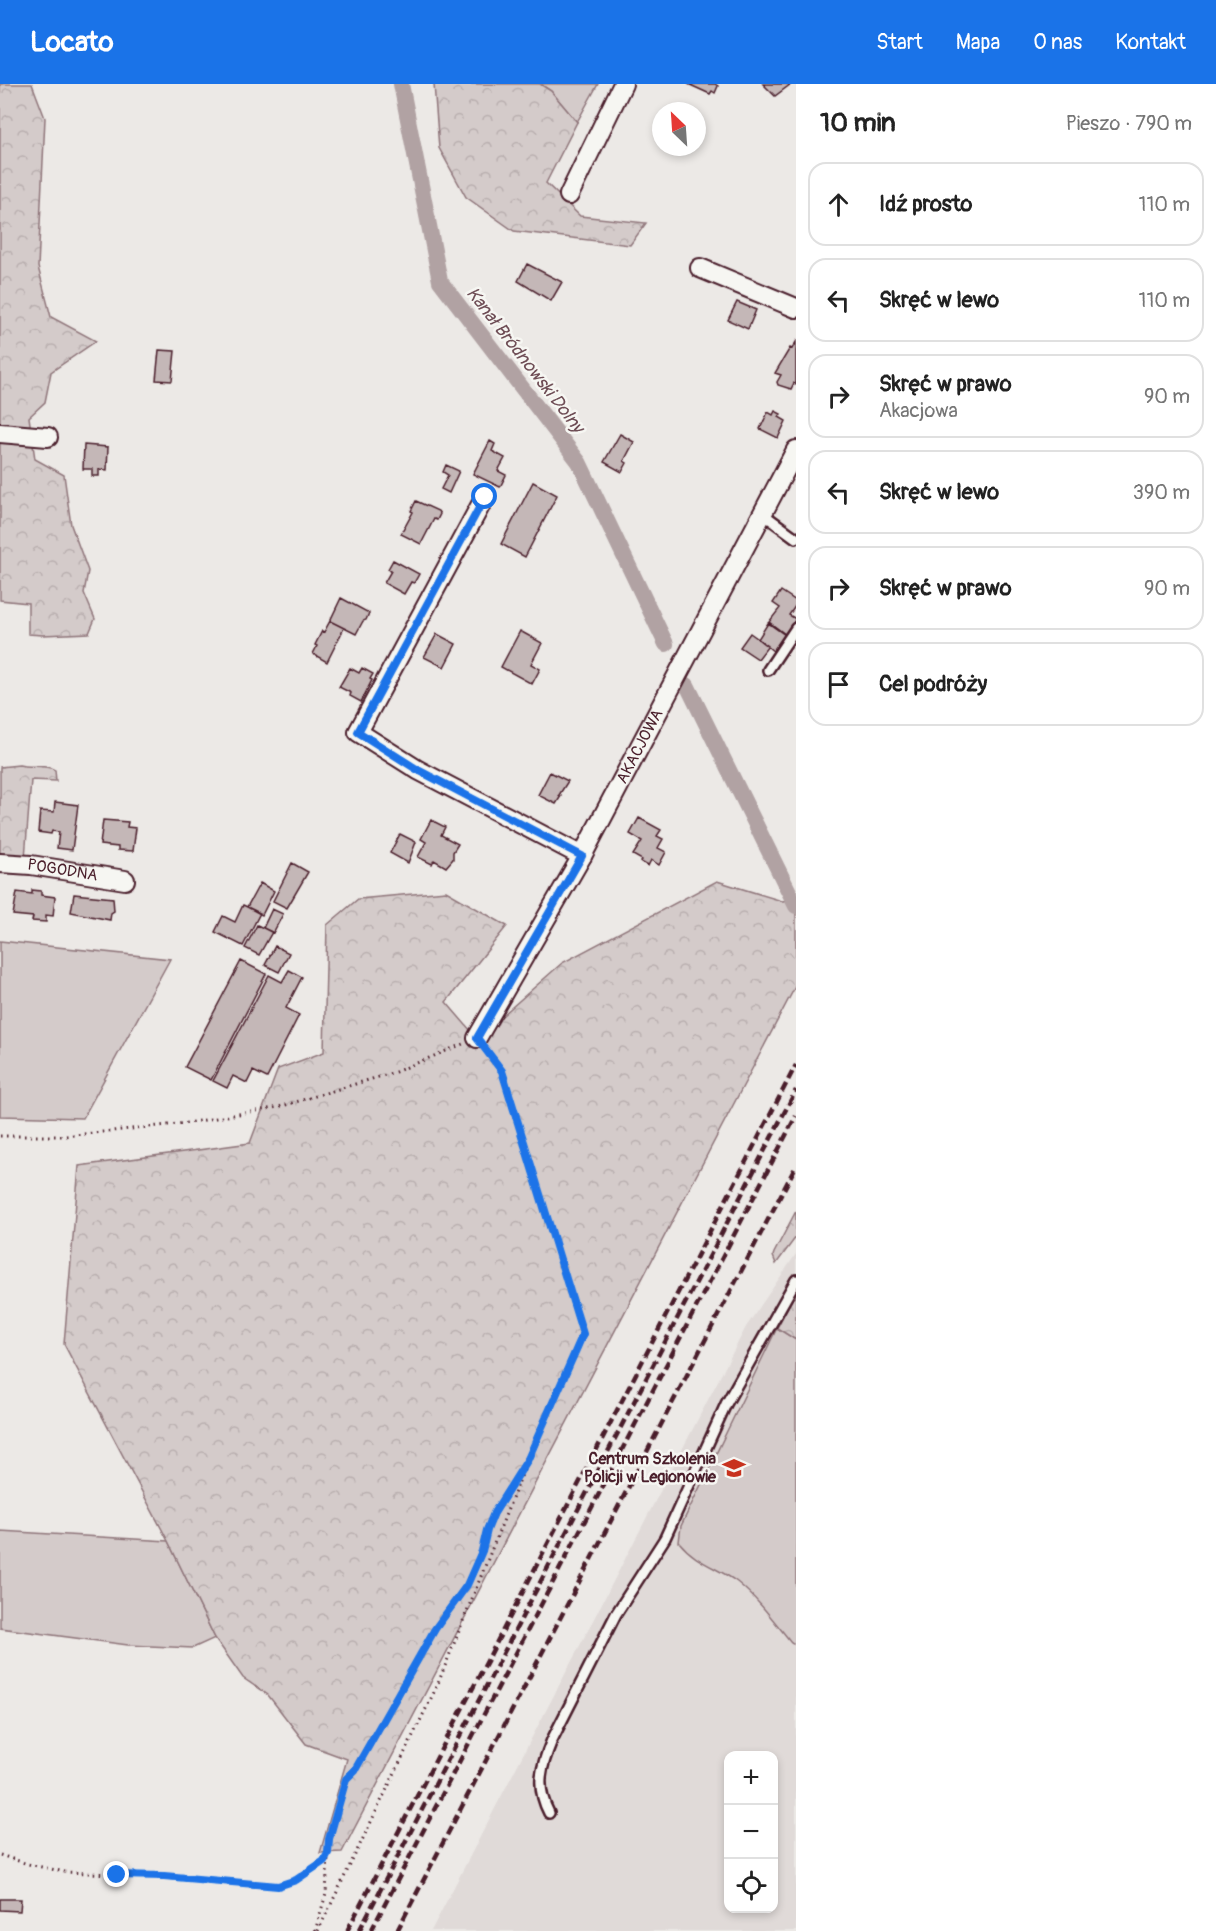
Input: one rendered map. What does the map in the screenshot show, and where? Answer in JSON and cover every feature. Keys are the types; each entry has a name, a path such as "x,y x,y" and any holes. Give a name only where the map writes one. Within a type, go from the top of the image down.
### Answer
{"street":[{"path":"569,195 623,84"},
{"path":"700,268 796,308"},
{"path":"0,433 48,437"},
{"name":"AKACJOWA","path":"477,1038 582,856 796,450"},
{"path":"485,497 358,732 418,770 582,856"},
{"name":"POGODNA","path":"0,862 125,880"}],"lane":[{"path":"763,514 796,538"},
{"path":"768,670 796,628"},
{"path":"549,1813 541,1798 541,1782 543,1762 552,1740 616,1614 665,1538 726,1404 796,1280"}],"path":[{"path":"0,1136 65,1136 187,1123 279,1107 395,1072 477,1038 502,1071 583,1334 528,1459 437,1686 317,1931"},
{"path":"317,1931 326,1894 329,1839 346,1779 355,1770 435,1629 467,1585 482,1551 494,1513 528,1459"},
{"path":"0,1855 65,1872 164,1876 278,1886 296,1880 324,1861 328,1853"}],"shaded area":[{"name":"Centrum Szkolenia Policji w Legionowie","path":"796,1254 796,1931 431,1931 746,1327"}],"green space":[{"path":"0,84 32,84 45,118 38,267 51,317 96,341 51,372 45,402 29,417 35,459 64,475 71,525 88,571 84,593 95,619 89,633 28,634 28,603 0,600"},
{"path":"434,84 540,84 551,91 577,122 546,183 580,216 646,223 630,245 514,231 466,197 439,148"},
{"path":"540,84 598,84 577,122 551,91"},
{"path":"19,765 51,768 55,770 56,781 31,780 25,858 0,856 0,767"},
{"path":"717,881 782,901 796,899 796,985 342,1852 320,1853 347,1759 306,1744 268,1695 243,1678 215,1638 168,1541 64,1344 79,1166 250,1143 278,1069 324,1052 327,925 358,899 446,891 507,926 446,1002 477,1038 562,963"},
{"path":"0,941 170,959 83,1118 0,1116"},
{"path":"796,1211 796,1237 776,1264 774,1253"},
{"path":"796,1291 796,1340 777,1328"},
{"path":"777,1328 796,1340 796,1645 745,1589 692,1555 679,1542 681,1526"},
{"path":"0,1531 168,1541 215,1638 193,1648 128,1645 0,1628"}],"building":[{"path":"688,84 718,86 715,93 712,91 710,94"},
{"path":"763,84 791,84 775,96"},
{"path":"527,264 562,282 551,301 518,281"},
{"path":"737,302 756,310 748,329 728,320"},
{"path":"796,342 796,384 794,383 791,389 778,385 777,382 781,375 775,373"},
{"path":"159,350 175,351 172,381 156,380"},
{"path":"775,411 781,414 779,417 786,421 778,438 760,429 768,412 773,415"},
{"path":"620,434 634,442 624,461 627,463 622,472 604,462"},
{"path":"490,441 495,444 492,451 505,458 498,471 506,475 500,487 473,474"},
{"path":"84,445 108,447 107,470 99,469 99,476 92,476 92,469 83,469"},
{"path":"446,465 459,471 449,493 441,489 448,475 443,472"},
{"path":"533,482 557,495 525,557 501,544"},
{"path":"416,501 440,514 437,520 434,519 421,544 401,534 413,512 411,511"},
{"path":"393,560 419,574 404,594 384,583 391,571 388,569"},
{"path":"781,591 796,601 789,615 796,619 785,634 769,622 780,608 773,603"},
{"path":"341,598 369,613 356,634 330,621"},
{"path":"330,621 344,628 327,662 313,654 322,631 324,632"},
{"path":"768,623 785,635 773,651 758,639"},
{"path":"520,631 542,643 531,664 540,669 532,684 501,667"},
{"path":"750,633 768,646 758,659 740,647"},
{"path":"437,634 456,644 444,667 424,657"},
{"path":"350,668 359,673 362,668 373,674 361,702 350,696 351,693 339,687"},
{"path":"550,772 568,781 556,804 538,795"},
{"path":"55,802 78,805 72,850 57,848 59,832 52,831 51,834 38,832 40,811 54,812"},
{"path":"639,818 661,830 657,836 663,839 658,848 666,852 659,865 651,860 648,866 633,855 642,841 630,834"},
{"path":"103,820 128,822 127,827 136,828 133,851 100,845"},
{"path":"431,820 445,827 441,835 458,844 453,852 453,859 446,867 434,860 432,864 418,857 426,842 421,839"},
{"path":"400,834 416,842 408,863 390,853"},
{"path":"292,863 308,872 287,908 273,901"},
{"path":"260,883 274,891 262,915 247,907"},
{"path":"32,890 41,891 41,895 55,897 53,916 46,915 46,922 32,921 33,917 13,915 17,892 32,894"},
{"path":"74,894 113,898 114,911 111,913 110,920 71,912"},
{"path":"243,905 260,913 243,946 215,932 223,916 235,922"},
{"path":"272,909 283,914 273,933 263,928"},
{"path":"257,925 272,932 259,955 245,948"},
{"path":"275,946 289,953 279,972 265,965"},
{"path":"241,961 266,974 211,1080 185,1067"},
{"path":"289,970 302,977 286,1008 299,1015 267,1078 253,1071 247,1083 233,1076 227,1088 213,1081 269,975 282,982"},
{"path":"0,1899 21,1899 20,1911 0,1910"}],"waterway":[{"name":"Kanał Bródnowski Dolny","path":"401,84 440,281 579,462 666,644"},
{"name":"Kanał Bródnowski Dolny","path":"687,685 796,906"}],"railway":[{"path":"347,1931 796,1065"},
{"path":"359,1931 796,1090"},
{"path":"371,1931 796,1116"},
{"path":"397,1931 796,1166"}],"place":[{"name":"Centrum Szkolenia Policji w Legionowie","path":"734,1468"}],"route":[{"path":"117,1875 164,1876 278,1886 296,1880 324,1861 346,1779 355,1770 435,1629 467,1585 482,1551 494,1513 528,1459 583,1334 502,1071 477,1038 582,856 418,770 358,732 485,497"}]}
